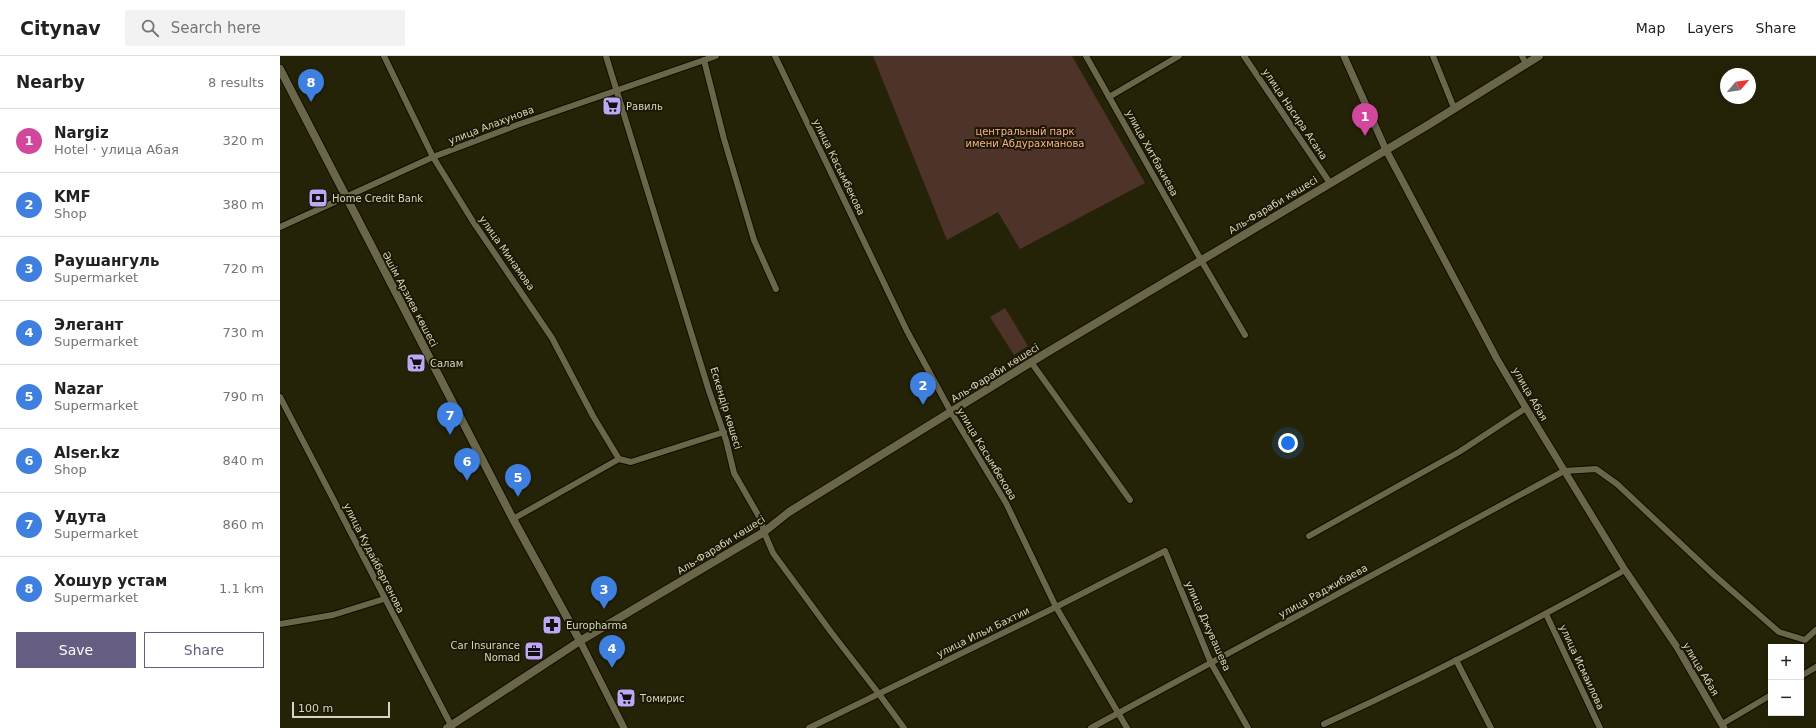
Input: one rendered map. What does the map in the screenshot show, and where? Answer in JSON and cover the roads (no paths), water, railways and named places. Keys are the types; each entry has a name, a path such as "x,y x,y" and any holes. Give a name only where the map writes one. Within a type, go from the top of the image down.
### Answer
{"main road":[{"name":"Аль-Фараби көшесі","path":"450,727 580,641 764,532 789,512 1031,362 1386,150 1539,56"},
{"name":"Әшім Арзиев көшесі","path":"280,69 513,519 580,641"}],"street":[{"name":"улица Минамова","path":"384,56 433,157 472,220 552,338 593,416 619,459"},
{"name":"Ескендір көшесі","path":"606,56 618,89 710,391 724,432 734,473 761,520 764,532 773,553 904,728"},
{"name":"улица Алахунова","path":"280,227 433,157 618,89 716,56"},
{"name":"улица Касымбекова","path":"775,56 907,331 950,412 1006,503 1056,607 1127,728"},
{"name":"улица Хитбакиева","path":"1086,56 1245,335"},
{"path":"1109,97 1179,56"},
{"name":"улица Насира Асана","path":"1244,56 1330,183"},
{"name":"улица Абая","path":"1344,56 1386,150 1497,358 1625,570 1677,647 1723,726"},
{"path":"1433,56 1454,108"},
{"path":"1522,56 1526,64"},
{"path":"704,60 724,139 754,240 776,289"},
{"path":"1031,362 1130,500"},
{"name":"улица Кудайбергенова","path":"280,397 450,727"},
{"path":"1309,536 1459,452 1526,408"},
{"path":"513,519 619,459 631,462 724,432"},
{"path":"1564,471 1596,469 1617,484 1714,575 1779,632 1805,640 1816,630"},
{"name":"улица Раджибаева","path":"1091,728 1564,471"},
{"name":"улица Ильи Бахтии","path":"809,728 1056,607 1165,551"},
{"name":"улица Джувашева","path":"1165,551 1211,663 1248,728"},
{"path":"1324,724 1381,698 1546,614 1625,570"},
{"path":"280,624 333,615 384,599"},
{"name":"улица Исмаилова","path":"1546,614 1600,728"},
{"name":"Әшім Арзиев көшесі","path":"580,641 624,728"},
{"path":"1456,660 1491,728"},
{"path":"1804,674 1816,667"},
{"path":"1723,726 1768,697"}],"place":[{"name":"Хошур устам","path":"311,102"},
{"name":"Равиль","path":"612,106"},
{"name":"Nargiz","path":"1365,136"},
{"name":"Home Credit Bank","path":"318,198"},
{"name":"Салам","path":"416,363"},
{"name":"KMF","path":"923,405"},
{"name":"Удута","path":"450,435"},
{"name":"Alser.kz","path":"467,481"},
{"name":"Nazar","path":"518,497"},
{"name":"Раушангуль","path":"604,609"},
{"name":"Europharma","path":"552,625"},
{"name":"Car Insurance Nomad","path":"534,651"},
{"name":"Элегант","path":"612,668"},
{"name":"Томирис","path":"626,698"}],"park label":[{"name":"центральный парк имени Абдурахманова","path":"1025,136"}]}
